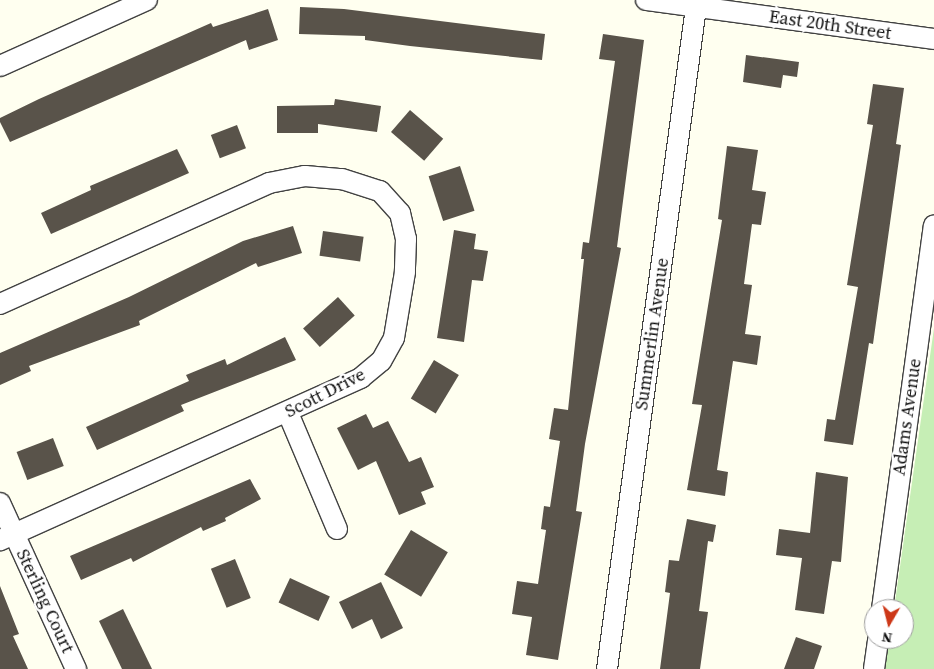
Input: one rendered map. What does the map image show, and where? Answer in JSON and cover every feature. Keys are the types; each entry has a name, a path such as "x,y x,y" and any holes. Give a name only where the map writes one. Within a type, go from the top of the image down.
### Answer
{"street":[{"path":"0,66 147,0"},
{"name":"East 20th Street","path":"646,0 697,3 934,39"},
{"name":"Summerlin Avenue","path":"607,669 697,3"},
{"name":"Scott Drive","path":"0,304 269,183 306,176 342,179 380,191 400,212 406,238 405,272 394,338 381,361 361,378 288,413 7,537"},
{"name":"Adams Avenue","path":"884,599 928,306 934,226"},
{"path":"288,413 337,529"},
{"name":"Sterling Court","path":"0,503 7,537 76,669"},
{"path":"874,669 877,649"}],"green space":[{"path":"934,328 934,669 885,669 888,649 914,649 914,599 895,599"}],"building":[{"path":"300,7 344,9 545,34 542,60 365,40 365,36 299,34"},
{"path":"268,9 278,40 249,50 246,40 10,142 0,122 0,118 39,99 211,23 213,27"},
{"path":"603,34 644,40 617,247 621,248 585,444 576,511 582,512 558,660 526,655 532,617 512,614 517,581 538,584 546,530 541,529 544,506 550,507 560,441 549,439 554,408 568,410 584,259 581,259 583,242 589,243 615,61 599,59"},
{"path":"746,55 799,62 797,77 783,75 781,88 743,82"},
{"path":"873,84 904,88 896,144 901,145 873,344 869,343 853,445 824,441 827,419 835,420 858,287 847,285 873,125 867,124"},
{"path":"335,99 381,106 377,132 318,124 318,133 277,133 277,106 334,105"},
{"path":"410,110 443,139 424,161 391,132"},
{"path":"237,125 246,148 220,158 211,135"},
{"path":"727,146 758,150 752,190 766,192 761,225 752,224 744,284 752,285 745,334 761,336 757,365 733,361 717,470 728,472 725,496 687,490 702,405 692,404 722,220 718,219"},
{"path":"177,149 189,173 51,234 41,213 91,190 90,186"},
{"path":"460,166 475,211 443,221 429,176"},
{"path":"293,226 302,253 258,267 256,263 139,321 140,325 29,366 31,371 0,385 0,353 129,297 243,241"},
{"path":"454,230 476,234 474,249 488,251 483,281 472,280 464,342 437,338"},
{"path":"323,231 364,237 360,261 320,256"},
{"path":"338,297 355,316 320,347 303,328"},
{"path":"285,337 296,360 181,405 184,411 97,450 86,427 189,381 186,375 225,359 227,365"},
{"path":"434,360 459,375 436,414 411,399"},
{"path":"366,414 373,428 388,421 409,462 421,457 434,487 421,492 426,504 399,515 376,461 358,470 337,428"},
{"path":"53,438 64,466 27,480 17,452"},
{"path":"816,472 848,477 841,562 832,561 824,614 795,610 802,558 776,555 779,529 810,533"},
{"path":"250,479 261,499 225,518 226,521 203,531 201,527 133,562 131,558 81,580 70,556"},
{"path":"687,519 716,525 713,542 708,541 699,611 708,612 700,669 660,669 670,593 665,592 669,560 679,561"},
{"path":"411,530 448,552 421,597 384,575"},
{"path":"235,559 251,598 227,608 211,569"},
{"path":"290,578 330,597 318,621 279,602"},
{"path":"381,582 403,628 381,639 372,619 352,629 339,602"},
{"path":"0,586 19,634 13,636 28,669 0,669"},
{"path":"123,609 152,669 122,669 99,621"},
{"path":"796,637 822,646 814,669 784,669"}]}
